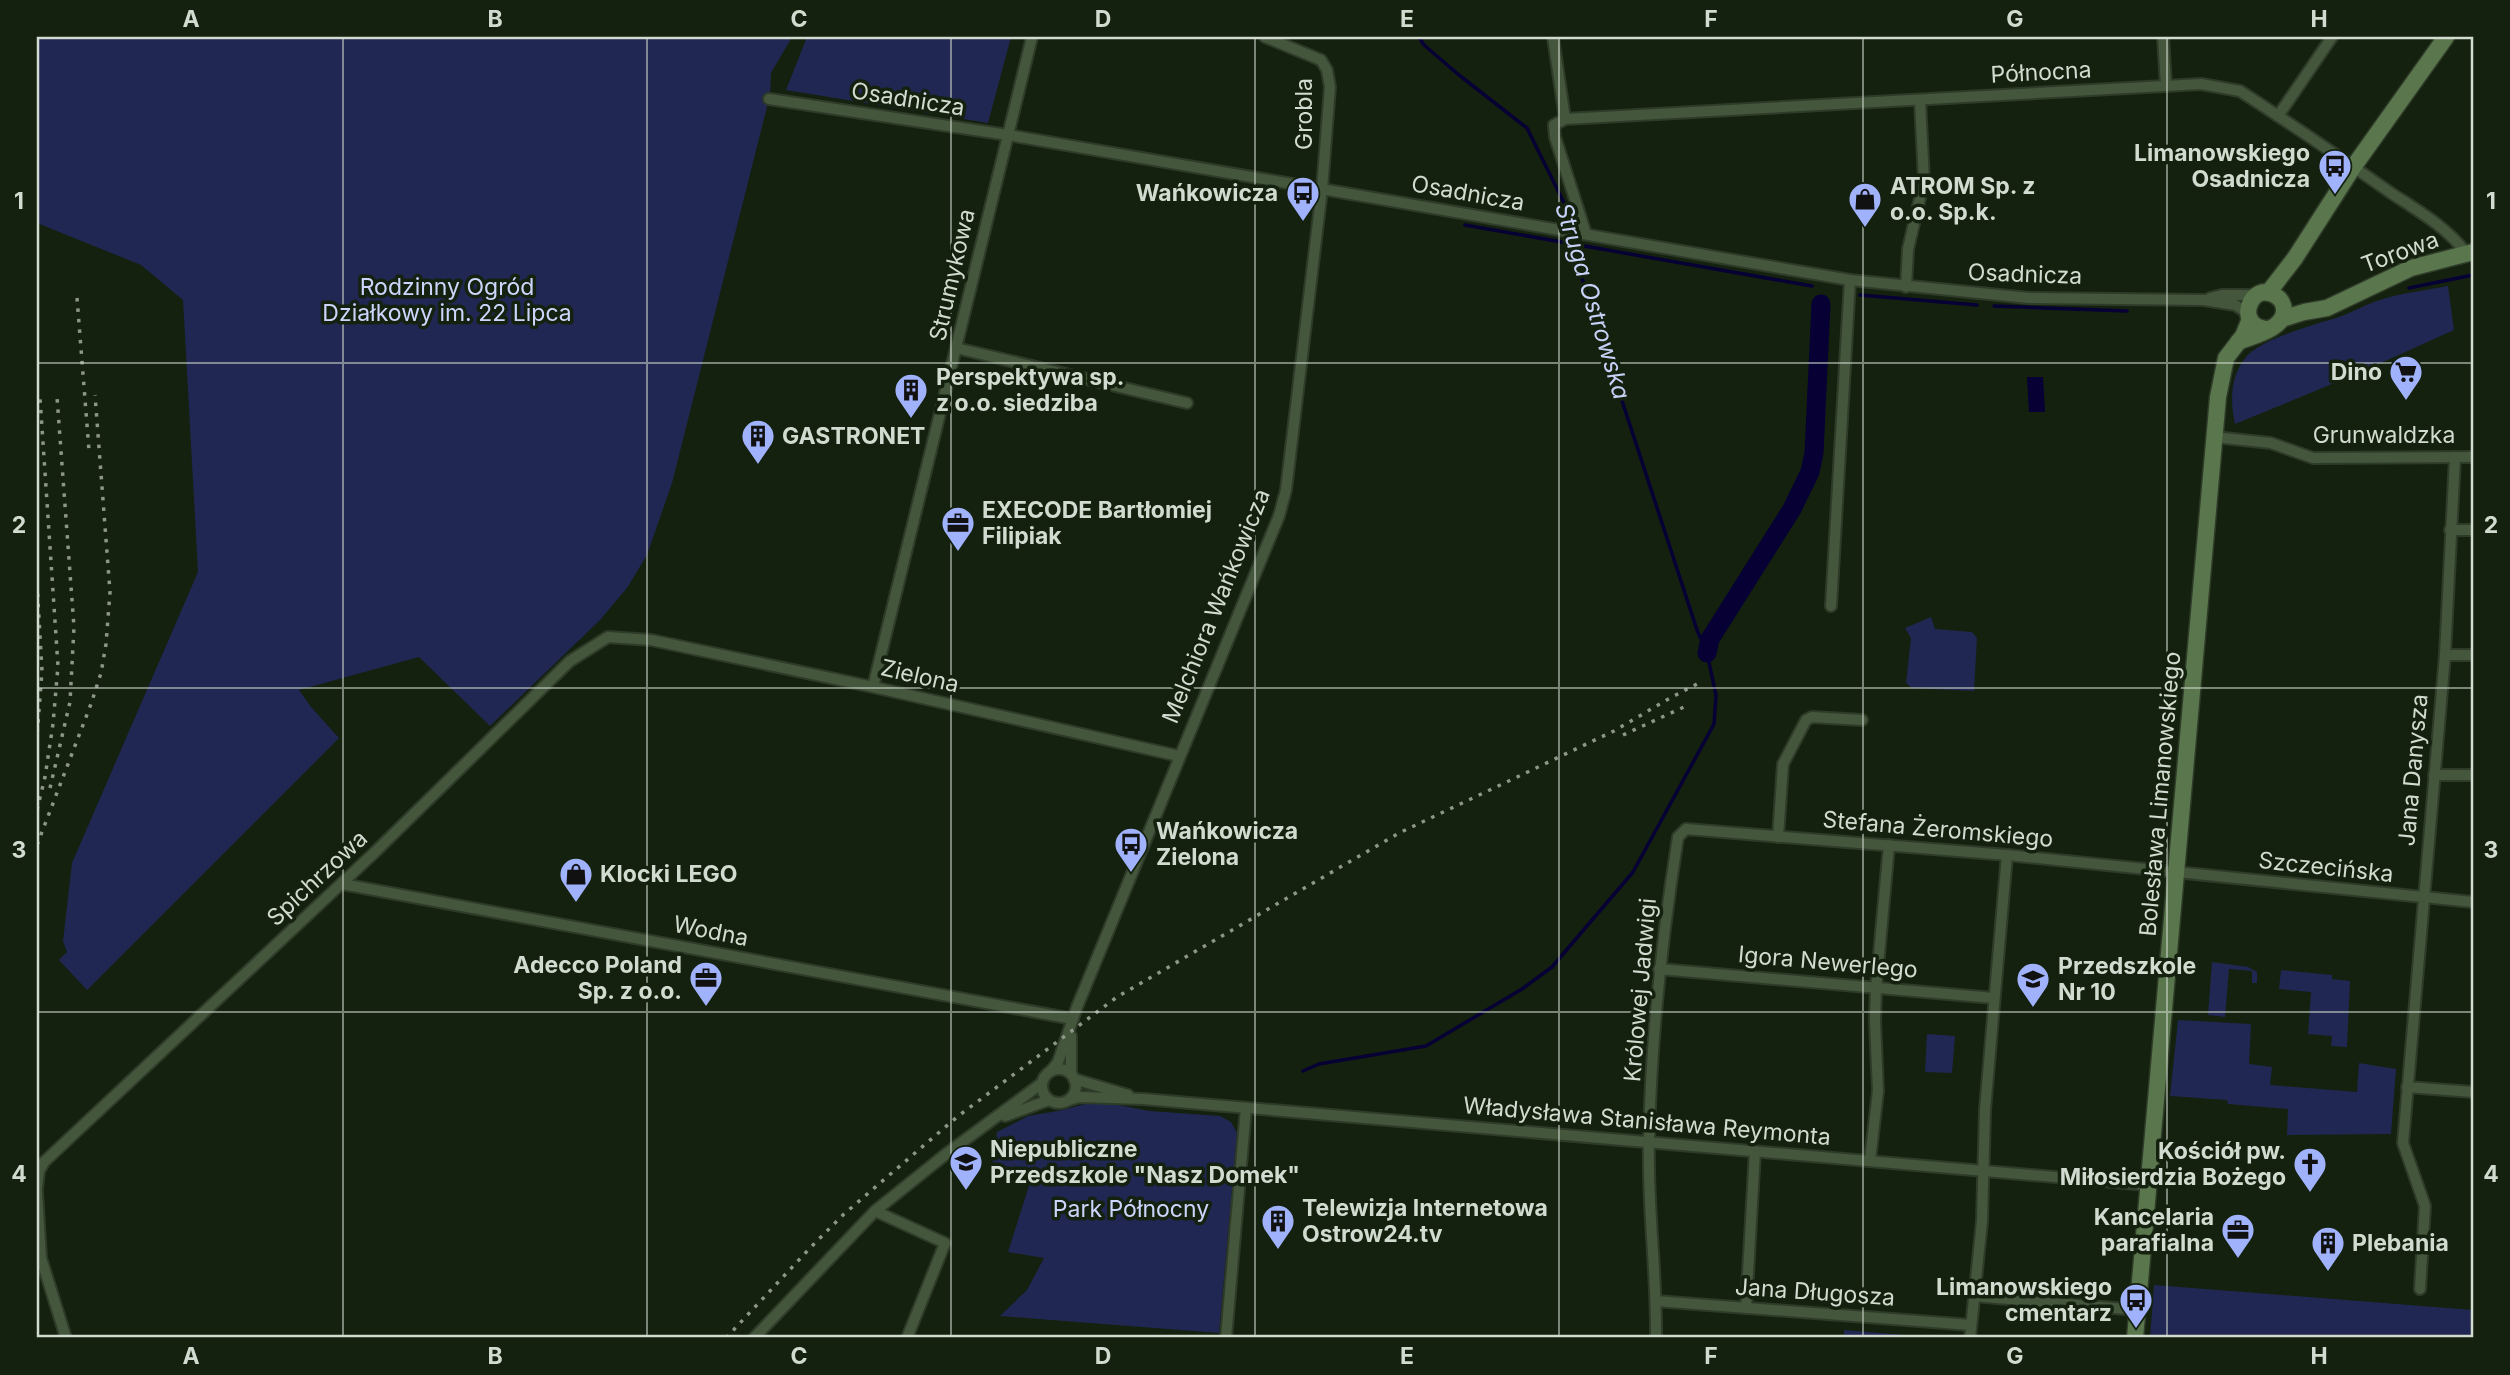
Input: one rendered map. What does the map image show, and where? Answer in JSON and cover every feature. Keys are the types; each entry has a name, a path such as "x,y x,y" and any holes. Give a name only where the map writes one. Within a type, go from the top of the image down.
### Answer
{"street":[{"name":"Strumykowa","path":"873,687 1032,37"},
{"name":"Grobla","path":"1265,37 1321,60 1327,70 1330,87 1322,189"},
{"path":"1553,37 1565,119 1554,125 1555,137 1586,234"},
{"path":"2163,37 2166,86"},
{"path":"2278,116 2332,37"},
{"path":"2276,323 2257,327 2249,316 2248,305 2268,296 2354,166 2446,37"},
{"name":"Północna","path":"1565,119 2201,84 2240,90 2424,215 2470,252"},
{"name":"Osadnicza","path":"769,99 1008,135 1850,280 2029,298 2204,300 2235,305 2249,316"},
{"path":"1906,287 1908,249 1924,181 1920,100"},
{"name":"Melchiora Wańkowicza","path":"1051,1071 1058,1062 1179,757 1279,516 1286,490 1322,189"},
{"name":"Torowa","path":"2276,323 2304,312 2327,308 2411,268 2470,252"},
{"path":"1832,606 1850,280"},
{"name":"Osadnicza","path":"2204,300 2222,295 2268,296"},
{"path":"2238,342 2276,323 2284,307 2268,296"},
{"name":"Torowa","path":"2268,296 2345,299"},
{"name":"Bolesława Limanowskiego","path":"2135,1338 2214,437 2226,358 2243,336 2249,316"},
{"path":"956,348 1187,403"},
{"name":"Grunwaldzka","path":"2214,437 2271,443 2313,458 2473,457"},
{"name":"Jana Danysza","path":"2420,1289 2425,1206 2403,1143 2445,655 2455,457"},
{"path":"2450,530 2473,530"},
{"name":"Spichrzowa","path":"66,1338 41,1258 37,1190 39,1171 44,1163 342,884 570,661 608,637 651,640"},
{"name":"Zielona","path":"651,640 873,687 1179,757"},
{"path":"2445,655 2473,655"},
{"path":"1778,836 1783,764 1807,720 1812,717 1863,720"},
{"path":"2434,775 2473,775"},
{"name":"Stefana Żeromskiego","path":"1698,829 2175,872"},
{"name":"Królowej Jadwigi","path":"1656,1338 1649,1142 1659,969 1678,837 1686,830 1698,829"},
{"path":"1870,1160 1878,1091 1876,988 1889,845"},
{"path":"1970,1338 1982,1221 1982,1170 2007,855"},
{"name":"Szczecińska","path":"2175,872 2473,902"},
{"name":"Wodna","path":"342,884 1073,1019"},
{"name":"Igora Newerlego","path":"1659,969 1994,998"},
{"name":"Melchiora Wańkowicza","path":"1072,1077 1073,1019"},
{"path":"754,1338 875,1211 1042,1083 1051,1071 1061,1069 1072,1077 1075,1090 1069,1100 1059,1103 1049,1100 1042,1091 1042,1083"},
{"name":"Władysława Stanisława Reymonta","path":"1072,1077 1143,1099"},
{"path":"2407,1087 2473,1092"},
{"name":"Władysława Stanisława Reymonta","path":"1069,1100 1092,1097 1143,1099 2148,1185"},
{"path":"993,1121 1049,1100"},
{"path":"1226,1338 1246,1108"},
{"path":"1746,1308 1755,1151"},
{"path":"875,1211 945,1243 907,1338"},
{"path":"1974,1296 2137,1310"},
{"name":"Jana Długosza","path":"1656,1301 1971,1325"}],"green space":[{"name":"Rodzinny Ogród Działkowy im. 22 Lipca","path":"37,37 792,37 771,73 770,95 672,483 647,555 627,588 600,620 490,726 419,657 299,690 339,738 87,990 59,960 67,952 63,941 72,863 198,572 183,300 141,265 37,223"},
{"path":"807,37 1011,37 988,123 786,90"},
{"path":"2448,286 2454,330 2235,424 2232,406 2234,380 2241,364 2253,350 2276,338 2383,299"},
{"path":"1931,617 1935,629 1972,632 1977,638 1974,691 1912,688 1906,683 1911,638 1905,628"},
{"path":"2212,962 2248,967 2257,972 2257,983 2252,983 2252,971 2229,969 2225,1017 2208,1015"},
{"path":"2281,970 2332,975 2332,979 2350,981 2347,1047 2331,1046 2332,1036 2308,1034 2311,992 2279,989"},
{"path":"2178,1020 2251,1024 2249,1064 2272,1067 2270,1085 2357,1092 2359,1063 2396,1069 2391,1134 2287,1135 2288,1109 2228,1104 2227,1100 2170,1096"},
{"path":"1927,1034 1955,1036 1952,1073 1925,1072"},
{"name":"Park Północny","path":"1096,1101 1150,1111 1220,1116 1231,1122 1237,1133 1219,1333 1000,1316 1027,1290 1044,1258 1008,1252 1033,1173 992,1166 997,1132 1028,1116"},
{"path":"2154,1285 2473,1310 2473,1338 2150,1338"},
{"path":"1844,1330 1929,1337 1929,1338 1844,1338"}],"shaded area":[{"path":"2027,377 2043,377 2045,412 2029,412"}],"waterway":[{"name":"Struga Ostrowska","path":"1303,1071 1319,1064 1426,1046 1522,989 1552,967 1633,872 1714,724 1716,695 1707,653 1697,630 1576,260 1571,243 1572,219 1527,128 1459,75 1424,45 1419,37"},
{"path":"1465,225 1812,286"},
{"path":"2409,288 2473,275"},
{"path":"1860,295 1977,305"},
{"name":"Struga Ostrowska","path":"1707,653 1710,639 1792,509 1810,472 1814,453 1821,304"},
{"path":"1994,306 2127,311"}],"railway":[{"path":"77,298 89,450"},
{"path":"37,845 91,704 101,673 106,644 110,592 95,395"},
{"path":"50,788 70,702 74,627 57,397"},
{"path":"37,810 53,724 58,666 40,398"},
{"path":"37,583 42,671 37,736"},
{"path":"726,1338 844,1214 957,1117 1117,997 1399,833 1614,731 1699,683"},
{"path":"1623,735 1684,707"}],"place":[{"name":"Limanowskiego Osadnicza","path":"2335,196"},
{"name":"Wańkowicza","path":"1303,223"},
{"name":"ATROM Sp. z o.o. Sp.k.","path":"1865,229"},
{"name":"Dino","path":"2406,402"},
{"name":"Perspektywa sp. z o.o. siedziba","path":"911,420"},
{"name":"GASTRONET","path":"758,466"},
{"name":"EXECODE Bartłomiej Filipiak","path":"958,553"},
{"name":"Wańkowicza Zielona","path":"1131,874"},
{"name":"Klocki LEGO","path":"576,904"},
{"name":"Adecco Poland Sp. z o.o.","path":"706,1008"},
{"name":"Przedszkole Nr 10","path":"2033,1009"},
{"name":"Niepubliczne Przedszkole \"Nasz Domek\"","path":"966,1192"},
{"name":"Kościół pw. Miłosierdzia Bożego","path":"2310,1194"},
{"name":"Telewizja Internetowa Ostrow24.tv","path":"1278,1251"},
{"name":"Kancelaria parafialna","path":"2238,1260"},
{"name":"Plebania","path":"2328,1273"},
{"name":"Limanowskiego cmentarz","path":"2136,1330"}]}
